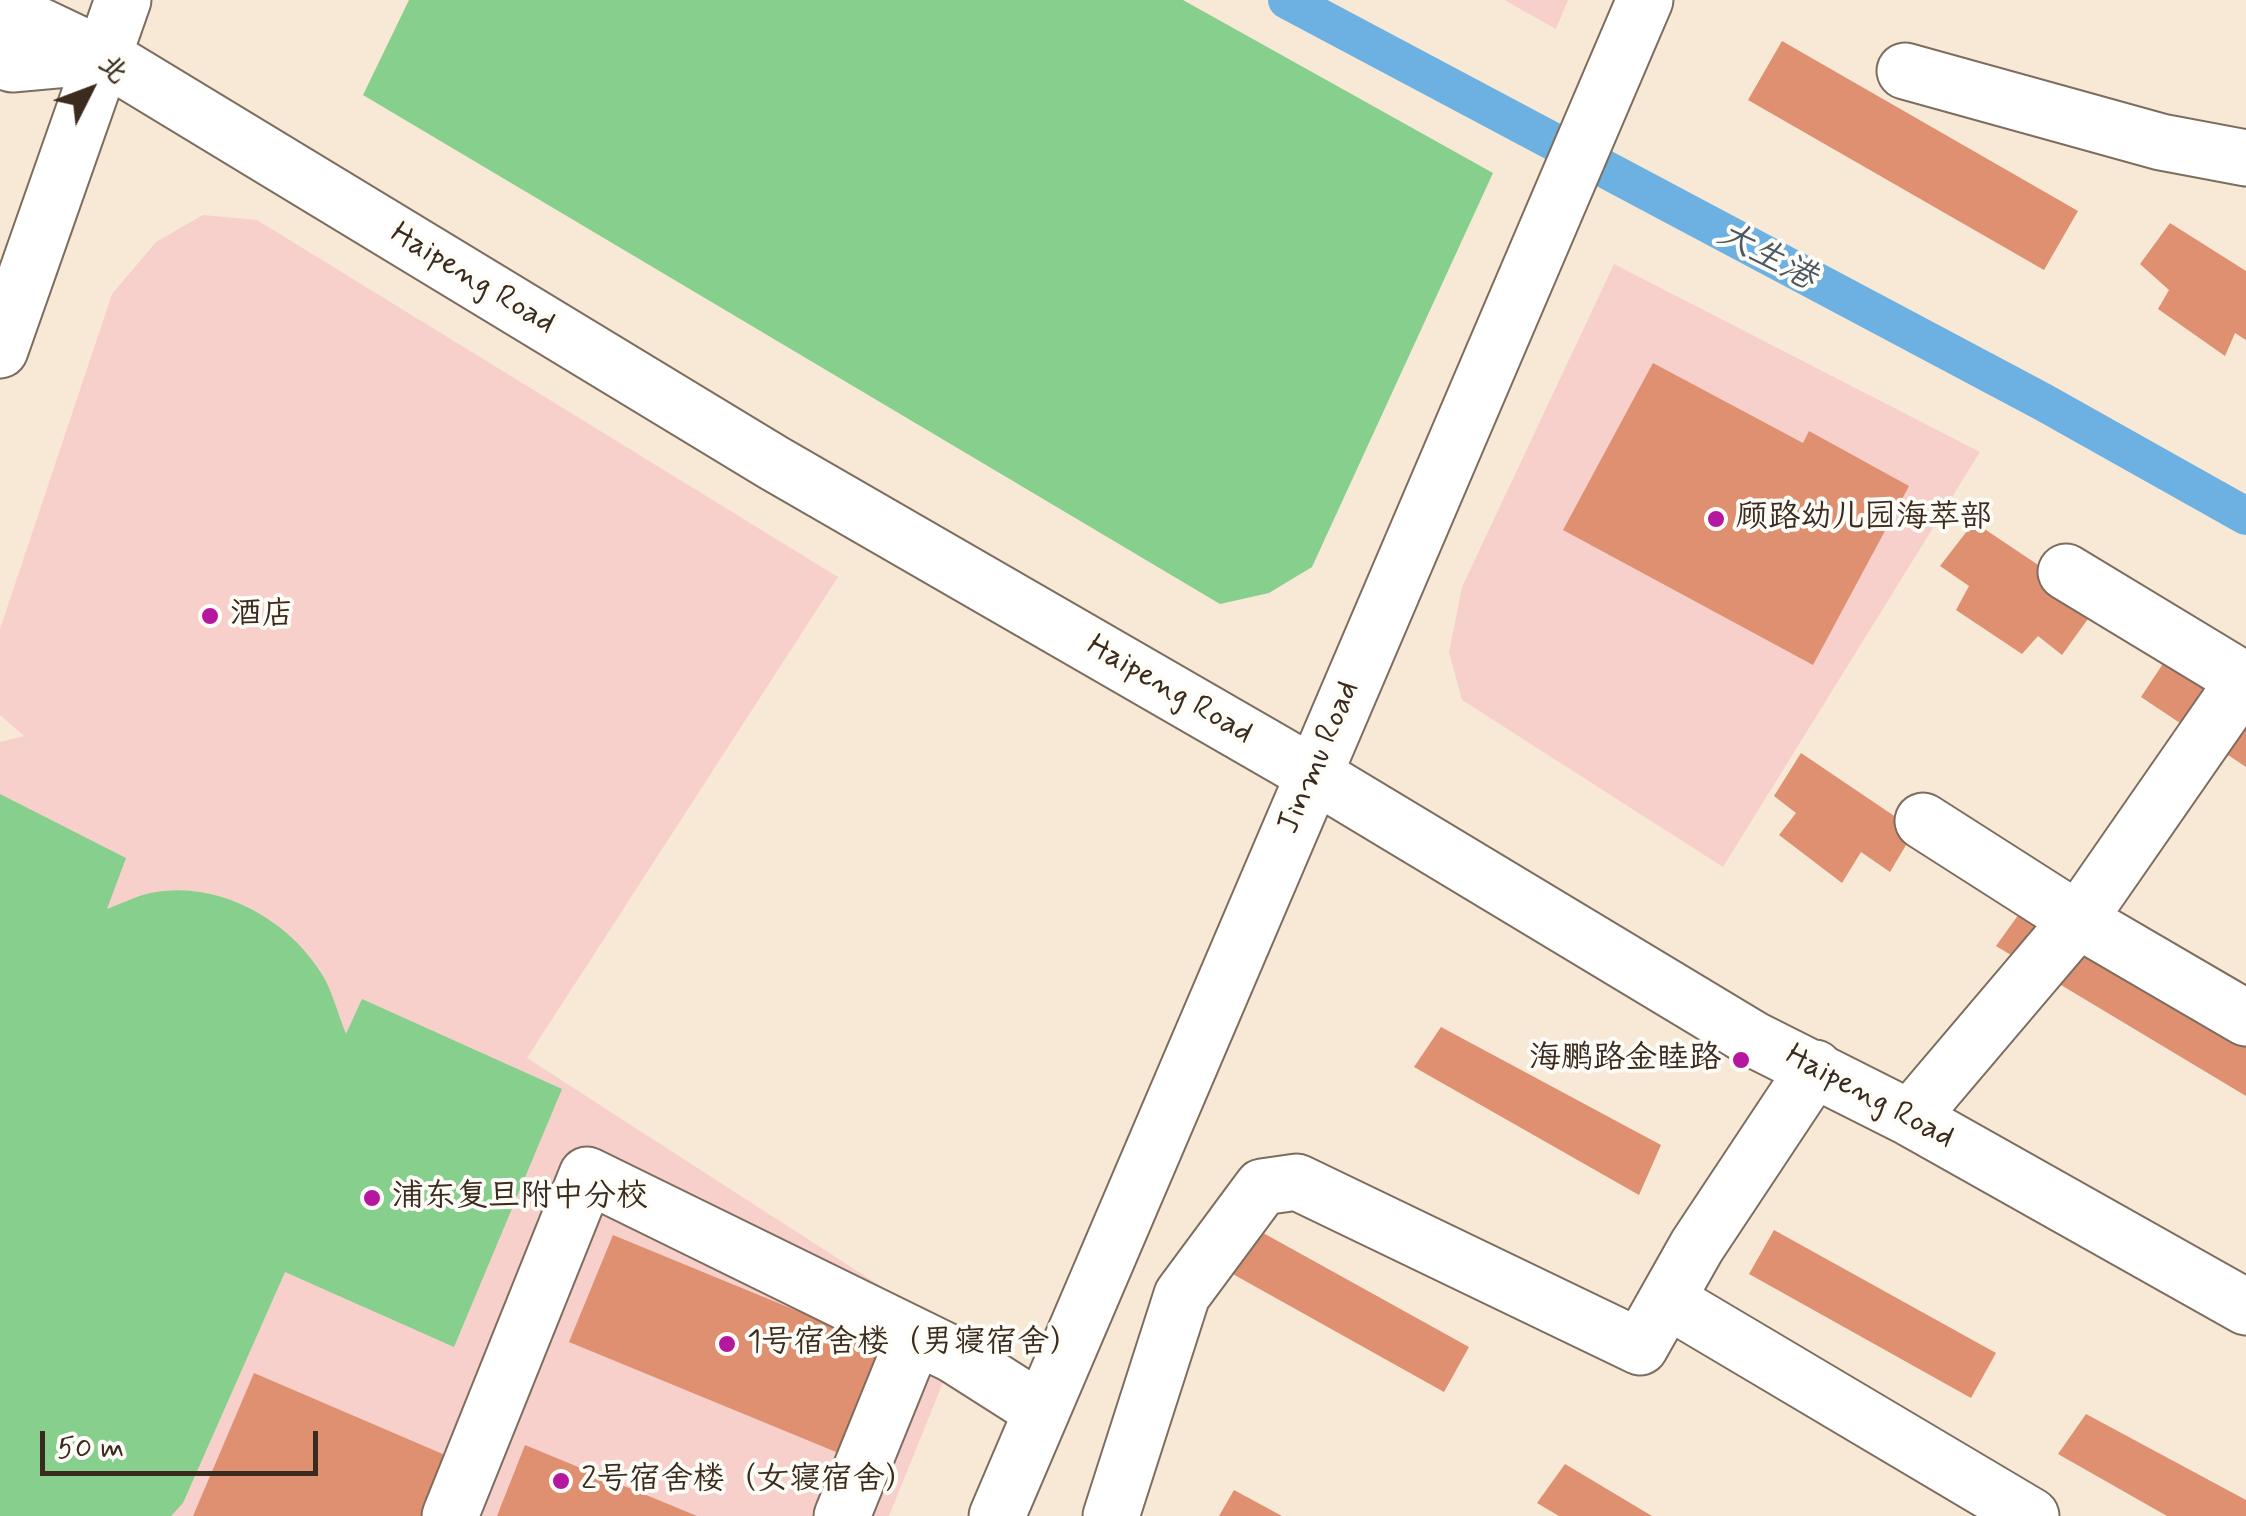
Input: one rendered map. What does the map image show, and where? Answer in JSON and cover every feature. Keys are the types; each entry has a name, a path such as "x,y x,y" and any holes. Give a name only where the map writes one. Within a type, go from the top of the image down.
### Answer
{"street":[{"path":"78,0 103,56"},
{"path":"0,350 123,0"},
{"name":"Jinmu Road","path":"998,1516 1645,0"},
{"name":"Haipeng Road","path":"0,8 103,56 757,453 1313,774 1753,1039 1910,1118 2246,1307"},
{"path":"0,60 12,64 103,56"},
{"path":"1905,70 2161,142 2246,158"},
{"path":"1910,1118 2078,920 2246,680 2066,572"},
{"path":"1923,821 2078,920 2246,1018"},
{"path":"1111,1516 1182,1294 1262,1187 1297,1182 1640,1348 1698,1246 1815,1068"},
{"path":"450,1516 587,1175 954,1355 1042,1410"},
{"path":"1668,1300 2032,1516"},
{"path":"842,1516 916,1336"}],"shaded area":[{"path":"1504,0 1568,0 1556,29"},
{"path":"203,215 257,220 838,577 527,1058 961,1338 889,1516 0,1516 0,742 24,736 0,715 0,629 112,294 156,242"},
{"name":"顾路幼儿园海萃部","path":"1614,264 1980,452 1723,867 1462,700 1449,652 1462,587"}],"green space":[{"path":"409,0 1183,0 1493,173 1312,567 1269,593 1220,604 363,95"},
{"path":"0,794 126,858 107,909 145,894 176,890 225,898 271,921 309,955 327,983 346,1034 362,999 562,1089 454,1347 285,1272 183,1503 171,1516 0,1516"}],"building":[{"path":"1782,41 2078,211 2044,270 1748,100"},
{"path":"2170,223 2246,271 2246,340 2235,333 2225,356 2158,309 2169,290 2140,264"},
{"path":"1653,363 1803,443 1809,431 1909,486 1813,665 1563,530"},
{"path":"1974,522 2098,605 2062,655 2038,636 2022,654 1956,610 1969,586 1940,566"},
{"path":"2174,647 2246,696 2246,767 2141,697"},
{"path":"1801,753 1915,830 1890,872 1861,852 1842,883 1779,835 1796,813 1774,796"},
{"path":"2024,907 2246,1039 2246,1096 1996,946"},
{"path":"1441,1027 1661,1145 1639,1195 1414,1067"},
{"path":"1247,1224 1469,1347 1444,1392 1222,1268"},
{"path":"1774,1230 1996,1353 1971,1398 1749,1274"},
{"name":"1号宿舍楼（男寝宿舍）","path":"613,1235 885,1347 841,1454 569,1342"},
{"path":"254,1373 459,1461 435,1516 193,1516"},
{"path":"2086,1414 2246,1500 2246,1516 2167,1516 2058,1454"},
{"name":"2号宿舍楼（女寝宿舍）","path":"525,1445 697,1516 497,1516"},
{"path":"1565,1464 1652,1516 1559,1516 1537,1503"},
{"path":"1234,1490 1282,1516 1219,1516"}],"waterway":[{"name":"大生港","path":"1287,0 2043,402 2246,516"}],"place":[{"name":"顾路幼儿园海萃部","path":"1716,519"},
{"name":"酒店","path":"210,616"},
{"name":"海鹏路金睦路","path":"1741,1060"},
{"name":"浦东复旦附中分校","path":"372,1198"},
{"name":"1号宿舍楼（男寝宿舍）","path":"727,1344"},
{"name":"2号宿舍楼（女寝宿舍）","path":"561,1481"}]}
